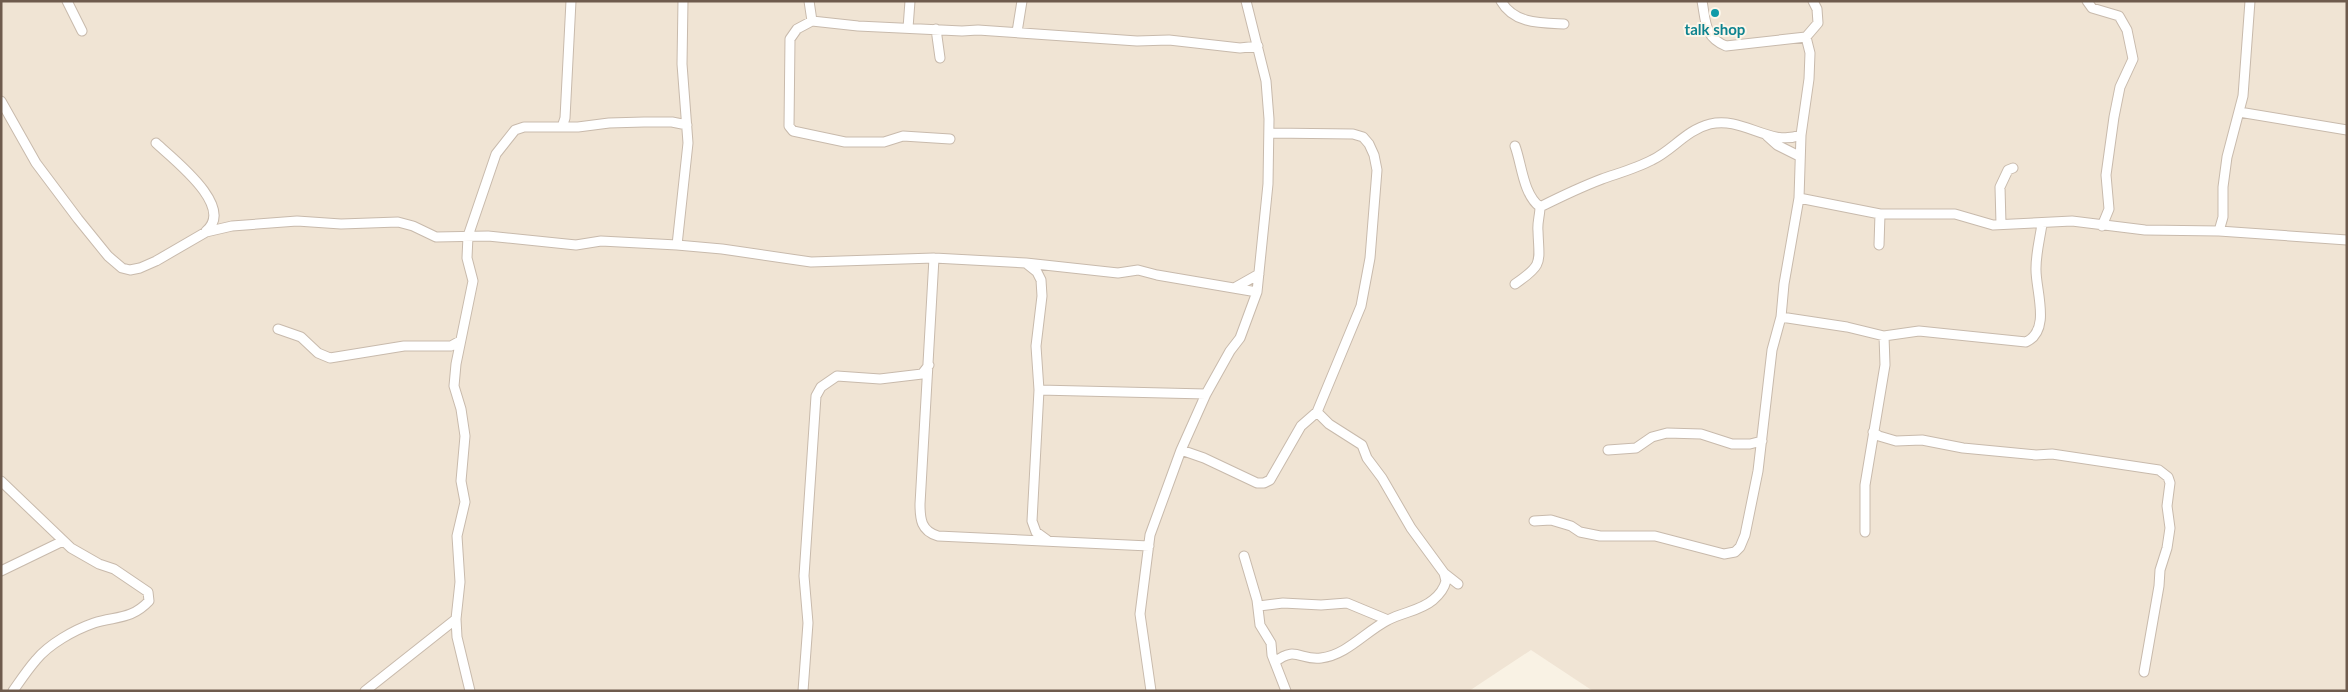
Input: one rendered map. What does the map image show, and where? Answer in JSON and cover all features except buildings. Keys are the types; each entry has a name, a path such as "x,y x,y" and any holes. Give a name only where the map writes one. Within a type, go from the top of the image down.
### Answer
{"street":[{"path":"67,1 82,31"},
{"path":"562,126 565,118 571,1"},
{"path":"677,245 687,160 687,126 682,64 683,1"},
{"path":"809,1 812,21"},
{"path":"908,28 910,1"},
{"path":"1017,32 1022,1"},
{"path":"1150,691 1140,614 1150,534 1181,450 1206,394 1230,351 1240,338 1257,292 1268,184 1269,133 1266,81 1246,1"},
{"path":"1501,1 1506,10 1535,24 1564,24"},
{"path":"1702,1 1710,35 1714,40 1726,46 1806,38 1818,23 1817,9 1813,1"},
{"path":"2087,1 2092,8 2119,16 2128,30 2132,52 2132,59 2120,87 2114,117 2106,175 2109,209 2102,226"},
{"path":"2219,231 2223,217 2222,187 2227,157 2242,96 2250,1"},
{"path":"950,139 903,136 884,142 839,141 814,134 793,131 789,126 790,39 797,28 812,21 858,26 1017,32 1137,41 1169,40 1240,48 1258,46"},
{"path":"936,29 940,58"},
{"path":"1534,522 1552,520 1571,526 1580,532 1600,536 1655,536 1718,553 1735,552 1740,547 1745,535 1758,471 1772,350 1781,317 1784,284 1799,198 1801,135 1809,79 1810,53 1806,38"},
{"path":"1,101 36,163 53,187 108,256 122,268 130,270 148,265 206,232 232,226 297,221 341,224 398,222 413,226 436,237 468,236 576,245 601,241 677,245 811,262 934,258 1026,263 1118,273 1138,270 1257,292"},
{"path":"2239,112 2347,130"},
{"path":"470,691 456,637 460,582 458,536 465,502 461,481 465,436 461,409 454,386 460,341 473,281 467,258 468,236 496,154 515,130 524,127 644,122 672,122 687,126"},
{"path":"1540,207 1588,184 1652,160 1695,130 1709,124 1723,122 1744,125 1767,136 1777,145 1800,156"},
{"path":"1181,450 1204,458 1257,483 1264,483 1270,480 1301,426 1317,412 1361,306 1370,258 1376,201 1377,170 1374,155 1363,137 1353,134 1269,133"},
{"path":"1767,136 1789,139 1801,135"},
{"path":"156,143 186,171 212,204 215,211 215,221 206,232"},
{"path":"1515,146 1528,191 1534,202 1540,207"},
{"path":"2001,224 2000,187 2008,170 2014,168"},
{"path":"1799,198 1880,214 1954,214 1993,225 2072,221 2145,230 2219,231 2347,240"},
{"path":"1515,284 1531,273 1539,262 1540,252 1537,226 1540,207"},
{"path":"1878,245 1880,214"},
{"path":"1781,317 1847,327 1884,336 1919,331 2021,342 2031,339 2039,327 2040,312 2036,268 2042,224"},
{"path":"934,258 920,504 920,519 924,527 930,534 938,536 1149,546"},
{"path":"933,279 941,268 955,260"},
{"path":"1021,540 1028,534 1033,525 1039,390 1036,346 1042,296 1041,280 1037,272 1026,263"},
{"path":"1236,287 1259,274"},
{"path":"278,329 301,337 318,353 330,358 404,346 451,346 460,341"},
{"path":"1864,532 1863,500 1885,365 1884,336"},
{"path":"804,691 808,623 804,576 816,396 821,387 837,376 880,380 904,378 922,374 929,365"},
{"path":"1039,390 1206,394"},
{"path":"1317,412 1329,424 1362,446 1367,458 1382,478 1411,528 1444,573 1450,580 1458,584"},
{"path":"1873,432 1892,441 1928,441 1963,448 2036,455 2052,454 2159,470 2164,473 2170,483 2167,506 2170,528 2167,548 2160,570 2144,672"},
{"path":"1608,450 1636,448 1652,437 1667,433 1701,434 1732,444 1750,444 1762,441"},
{"path":"1,481 42,518 63,541 99,564 114,569 148,592 149,601 143,608 125,618 94,623 53,645 35,661 13,691"},
{"path":"1033,525 1039,535 1050,541"},
{"path":"1,571 63,541"},
{"path":"1244,556 1259,606 1260,625 1271,643 1275,662 1286,691"},
{"path":"1275,662 1283,655 1290,653 1314,658 1333,654 1353,644 1388,620 1424,606 1434,600 1445,587 1444,573"},
{"path":"1259,606 1283,603 1321,605 1347,603 1388,620"},
{"path":"365,691 456,619"}],"shaded area":[{"path":"1,1 2347,1 2347,691 1593,691 1531,650 1469,691 1,691"}],"place":[{"name":"talk shop","path":"1715,13"}]}
